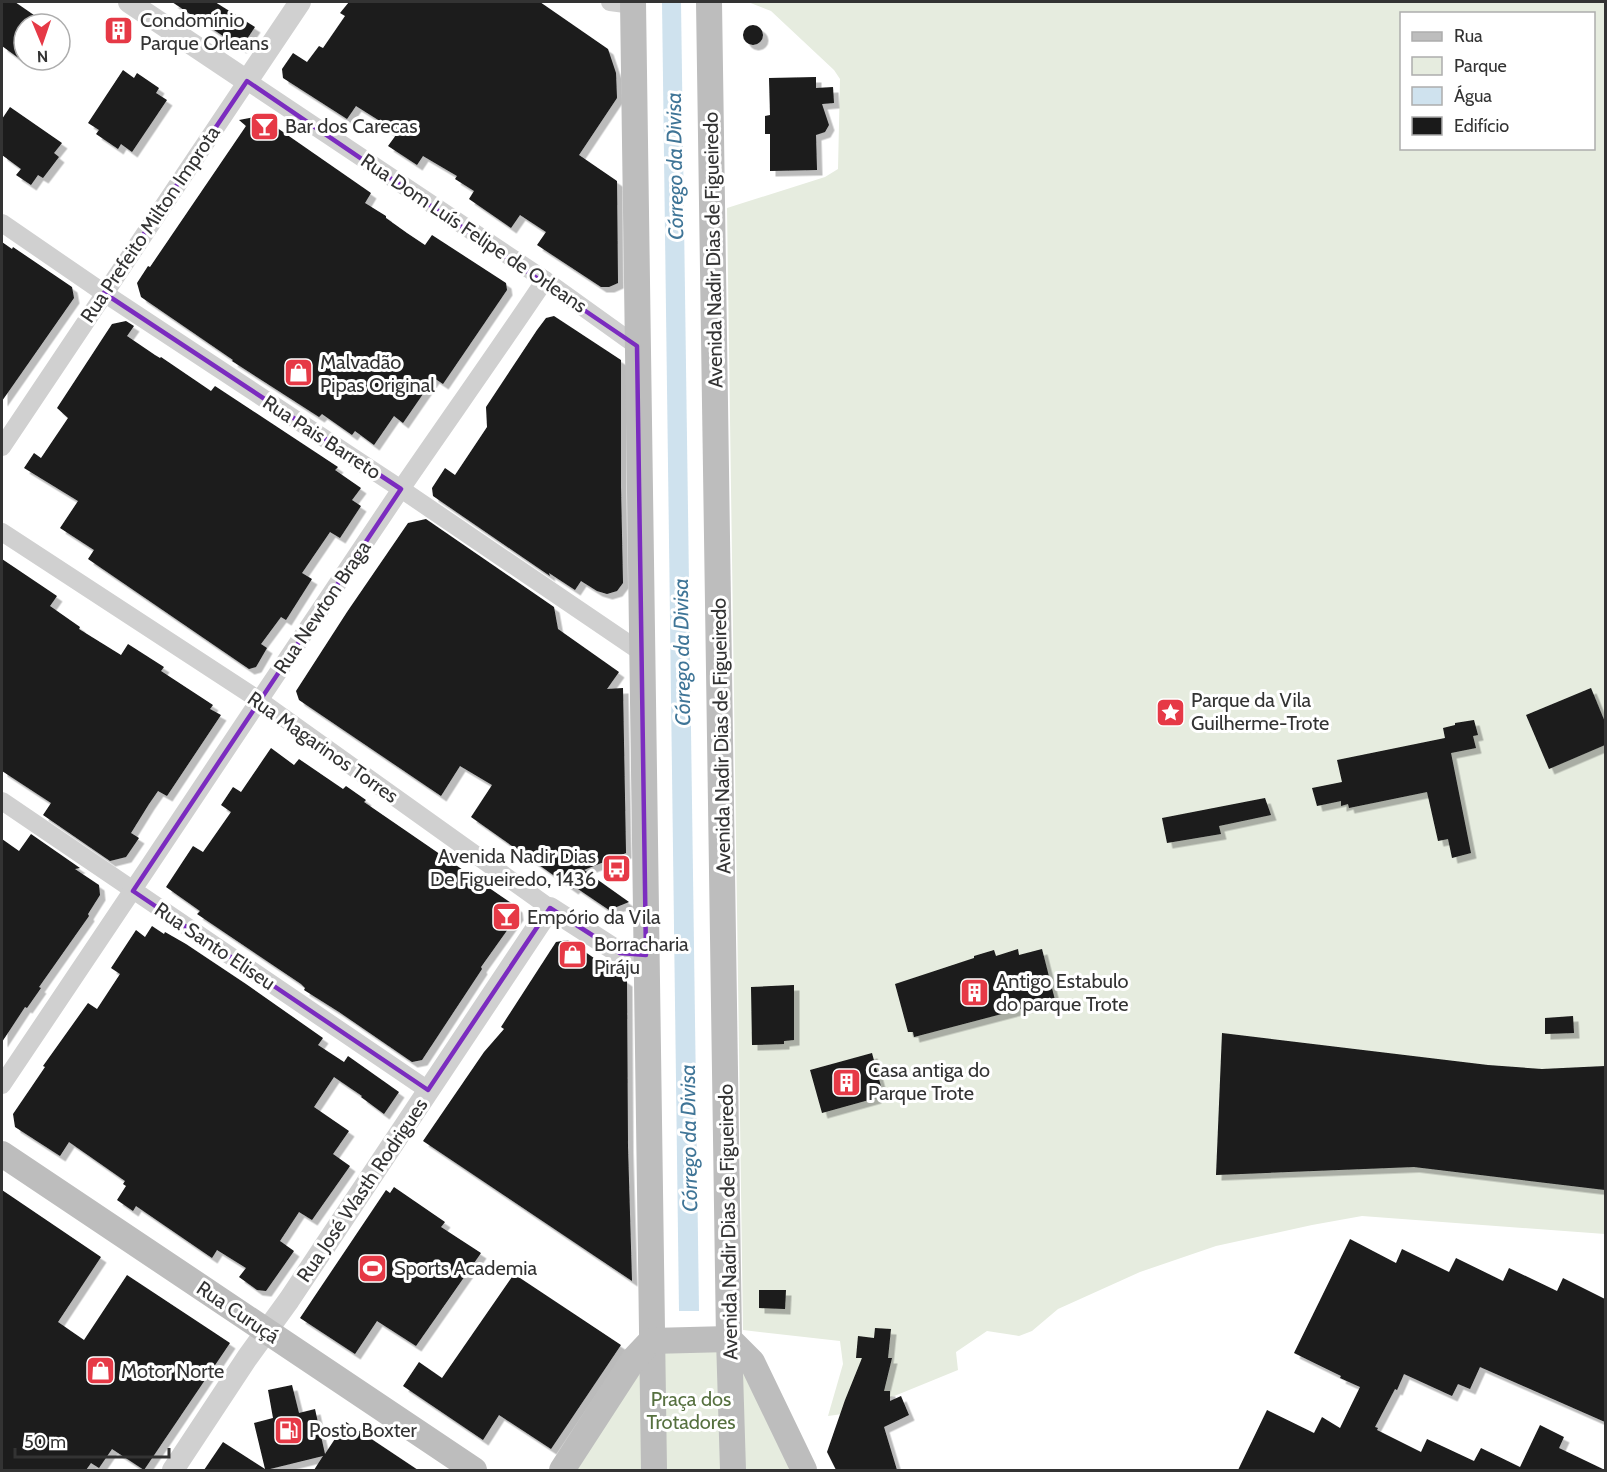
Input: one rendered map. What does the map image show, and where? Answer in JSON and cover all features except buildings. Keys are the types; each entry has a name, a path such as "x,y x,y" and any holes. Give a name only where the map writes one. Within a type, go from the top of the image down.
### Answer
{"main road":[{"name":"Avenida Nadir Dias de Figueiredo","path":"709,2 729,1339 733,1470"},
{"path":"625,3 637,346 654,1470"},
{"name":"Rua Curuçá","path":"2,1154 474,1470"},
{"path":"562,1470 634,1359 651,1341 729,1339 752,1362 804,1470"}],"street":[{"name":"Rua Dom Luís Felipe de Orleans","path":"129,2 545,280 637,346"},
{"name":"Rua Prefeito Milton Improta","path":"2,447 300,2"},
{"name":"Rua Pais Barreto","path":"2,224 401,489 641,652"},
{"name":"Rua Newton Braga","path":"2,1085 401,489 545,280"},
{"name":"Rua Magarinos Torres","path":"2,532 259,700 550,908 620,953 646,955"},
{"name":"Rua Santo Eliseu","path":"2,801 428,1090"},
{"name":"Rua José Wasth Rodrigues","path":"172,1470 550,908"}],"highlighted area":[{"path":"247,81 637,346 646,955 620,953 550,908 428,1090 133,891 401,489 104,293"}],"green space":[{"name":"Parque da Vila Guilherme-Trote","path":"748,2 1605,2 1605,1234 1362,1216 1216,1246 1140,1272 1058,1309 1032,1331 1019,1336 987,1331 956,1352 958,1370 887,1399 864,1411 828,1416 843,1364 840,1341 743,1330 727,208 825,177 838,169 840,79 834,70 771,11"},
{"name":"Praça dos Trotadores","path":"664,1348 721,1348 738,1362 793,1470 571,1470 631,1379"}],"water":[{"name":"Córrego da Divisa","path":"662,2 681,2 699,1311 679,1311"}],"place":[{"name":"Condomínio Parque Orleans","path":"119,31"},
{"name":"Bar dos Carecas","path":"264,126"},
{"name":"Malvadão Pipas Original","path":"299,373"},
{"name":"Parque da Vila Guilherme-Trote","path":"1170,712"},
{"name":"Avenida Nadir Dias De Figueiredo, 1436","path":"617,868"},
{"name":"Empório da Vila","path":"506,917"},
{"name":"Borracharia Piráju","path":"573,955"},
{"name":"Antigo Estabulo do parque Trote","path":"975,992"},
{"name":"Casa antiga do Parque Trote","path":"847,1082"},
{"name":"Sports Academia","path":"373,1268"},
{"name":"Motor Norte","path":"100,1371"},
{"name":"Posto Boxter","path":"288,1430"}]}
